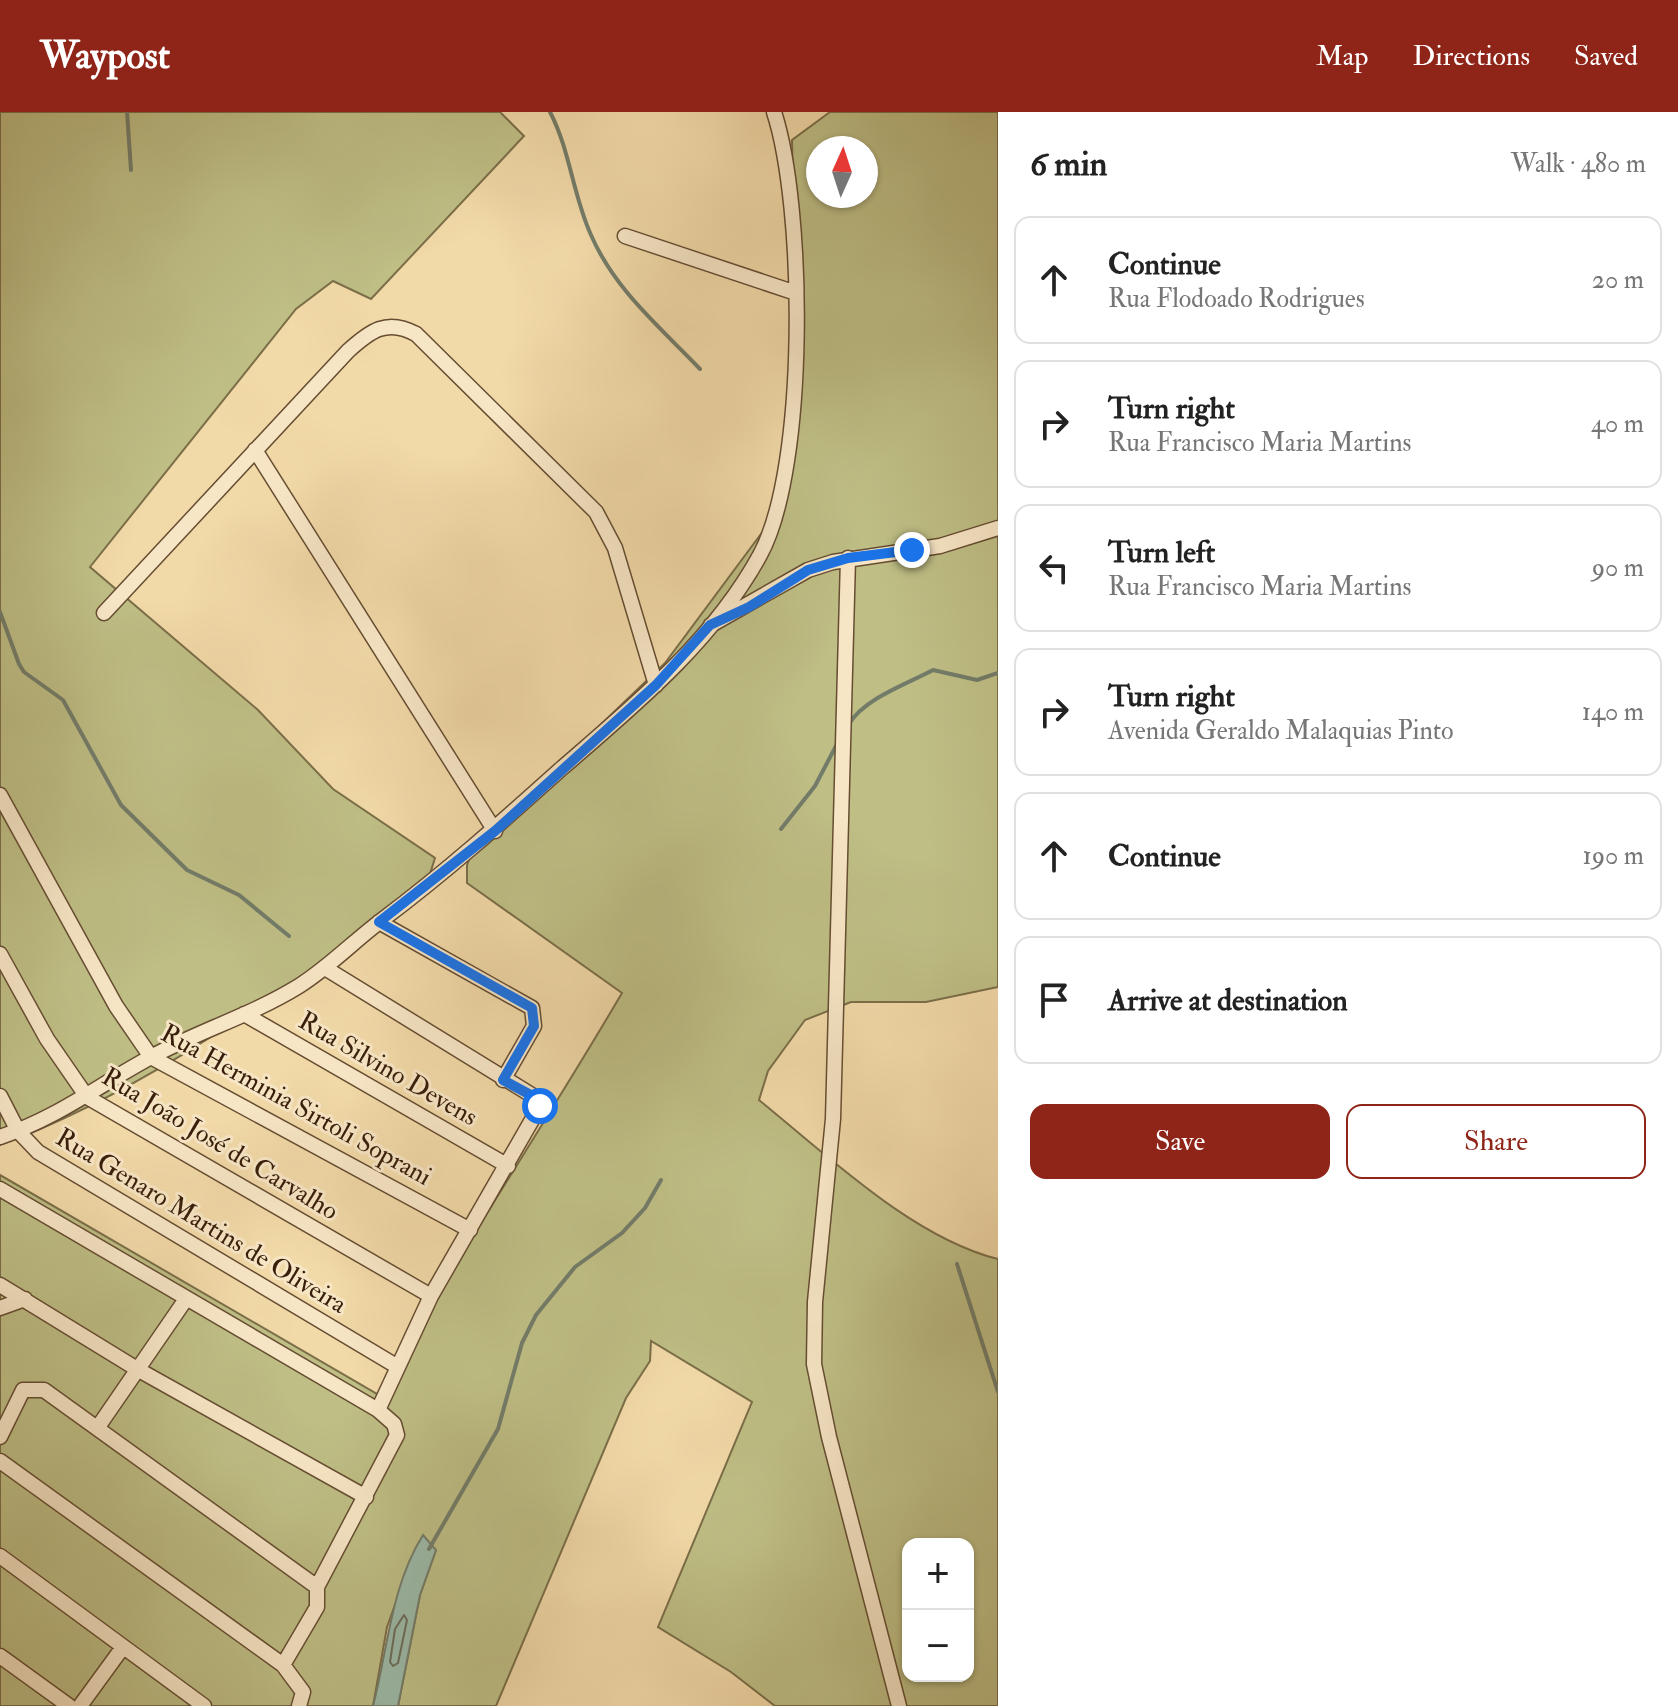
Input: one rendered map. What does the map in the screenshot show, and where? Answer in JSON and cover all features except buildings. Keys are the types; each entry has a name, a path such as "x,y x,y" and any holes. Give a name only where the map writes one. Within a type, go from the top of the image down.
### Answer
{"street":[{"path":"0,1137 87,1097 151,1057 299,986 325,968 495,831 656,685 710,625 760,555 777,510 790,421 796,293 787,167 774,112"},
{"path":"625,236 796,293"},
{"path":"104,613 365,336 389,325 416,334 573,486 605,525 656,685"},
{"path":"255,450 495,831"},
{"path":"710,625 749,607 808,570 848,558 940,546 998,528"},
{"path":"848,558 833,1119 815,1302 814,1364 829,1437 899,1706"},
{"name":"Rua Herminia Sirtoli Soprani","path":"0,795 116,1006 151,1057 470,1230"},
{"path":"379,922 532,1008 534,1026 503,1080"},
{"name":"Rua João José de Carvalho","path":"0,954 47,1039 87,1097 431,1296"},
{"path":"325,968 538,1099 540,1110 431,1296 378,1410"},
{"name":"Rua Silvino Devens","path":"244,1014 508,1166"},
{"name":"Rua Genaro Martins de Oliveira","path":"0,1096 18,1131 38,1152 398,1367"},
{"path":"0,1189 378,1410 394,1424 397,1435 317,1587 317,1607 283,1665"},
{"path":"0,1285 137,1369 366,1497"},
{"path":"0,1308 25,1299"},
{"path":"98,1427 186,1299"},
{"path":"0,1437 23,1390 44,1390 317,1587"},
{"path":"0,1461 283,1665 303,1692 299,1706"},
{"path":"0,1556 204,1706"},
{"path":"80,1706 123,1647"},
{"path":"0,1656 69,1706"}],"green space":[{"path":"0,112 500,112 524,136 371,299 333,281 296,309 90,567 258,710 333,789 435,858 424,893 271,998 166,1064 57,1122 0,1145"},
{"path":"830,112 998,112 998,987 926,1002 851,1002 805,1020 768,1071 759,1100 842,1169 903,1214 934,1233 998,1259 998,1706 775,1706 731,1672 658,1627 752,1402 651,1341 650,1361 626,1398 496,1706 398,1706 420,1595 436,1550 399,1594 387,1627 373,1706 0,1706 0,1175 379,1395 622,993 467,883 467,865 474,846 665,663 781,507 797,381 792,140"}],"water":[{"path":"423,1535 436,1550 420,1595 398,1706 373,1706 397,1596"}],"waterway":[{"path":"127,112 131,170"},
{"path":"550,112 585,220 601,255 625,290 700,369"},
{"path":"0,612 24,672 63,700 121,805 187,870 239,895 289,936"},
{"path":"849,724 876,699 933,670 977,680 998,673"},
{"path":"781,829 815,786 838,742"},
{"path":"429,1549 498,1429 522,1343 536,1315 575,1267 622,1233 645,1208 661,1180"},
{"path":"957,1264 998,1392"}],"route":[{"path":"540,1106 538,1099 503,1080 534,1026 535,1012 528,1003 379,922 424,890 495,831 656,685 710,625 749,607 808,570 848,558 912,550"}]}
